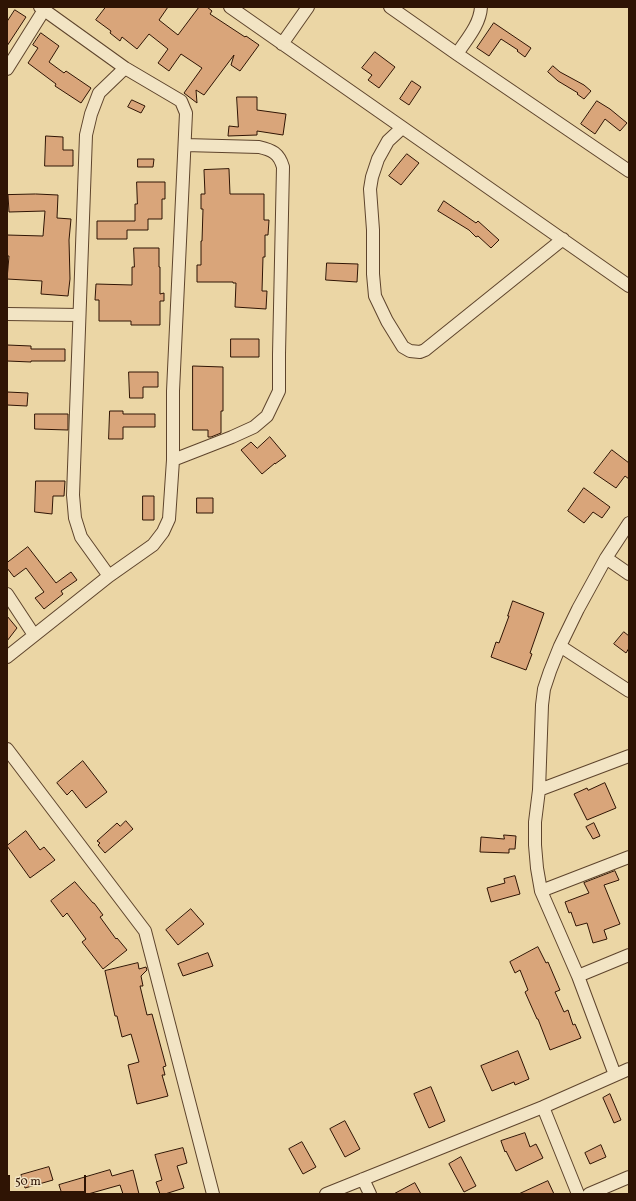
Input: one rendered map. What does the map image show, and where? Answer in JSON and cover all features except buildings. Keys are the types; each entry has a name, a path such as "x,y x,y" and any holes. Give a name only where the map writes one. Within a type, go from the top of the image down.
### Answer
{"street":[{"path":"230,7 629,286"},
{"path":"282,44 308,7"},
{"path":"390,7 629,171"},
{"path":"457,54 475,28 481,12 481,7"},
{"path":"7,70 42,8 125,68 181,101 186,113 173,384 173,460 168,519 164,532 153,545 109,576 7,656"},
{"path":"109,576 81,537 75,518 73,495 86,135 91,114 99,93 125,68"},
{"path":"402,128 388,141 378,159 370,189 375,296 387,321 403,347 410,351 420,352 426,350 563,239"},
{"path":"173,460 254,427 266,416 279,392 283,167 281,160 278,155 270,150 259,147 185,144"},
{"path":"7,314 79,315"},
{"path":"615,1074 578,976 541,891 536,868 535,822 539,790 542,705 544,689 560,646 578,609 606,558 629,523"},
{"path":"606,558 629,574"},
{"path":"7,594 34,636"},
{"path":"560,646 629,691"},
{"path":"7,749 145,932 213,1194"},
{"path":"539,790 629,756"},
{"path":"541,891 629,857"},
{"path":"578,976 629,955"},
{"path":"326,1194 542,1107 629,1069"},
{"path":"542,1107 578,1194"},
{"path":"589,1194 629,1177"},
{"path":"363,1179 370,1194"}]}
